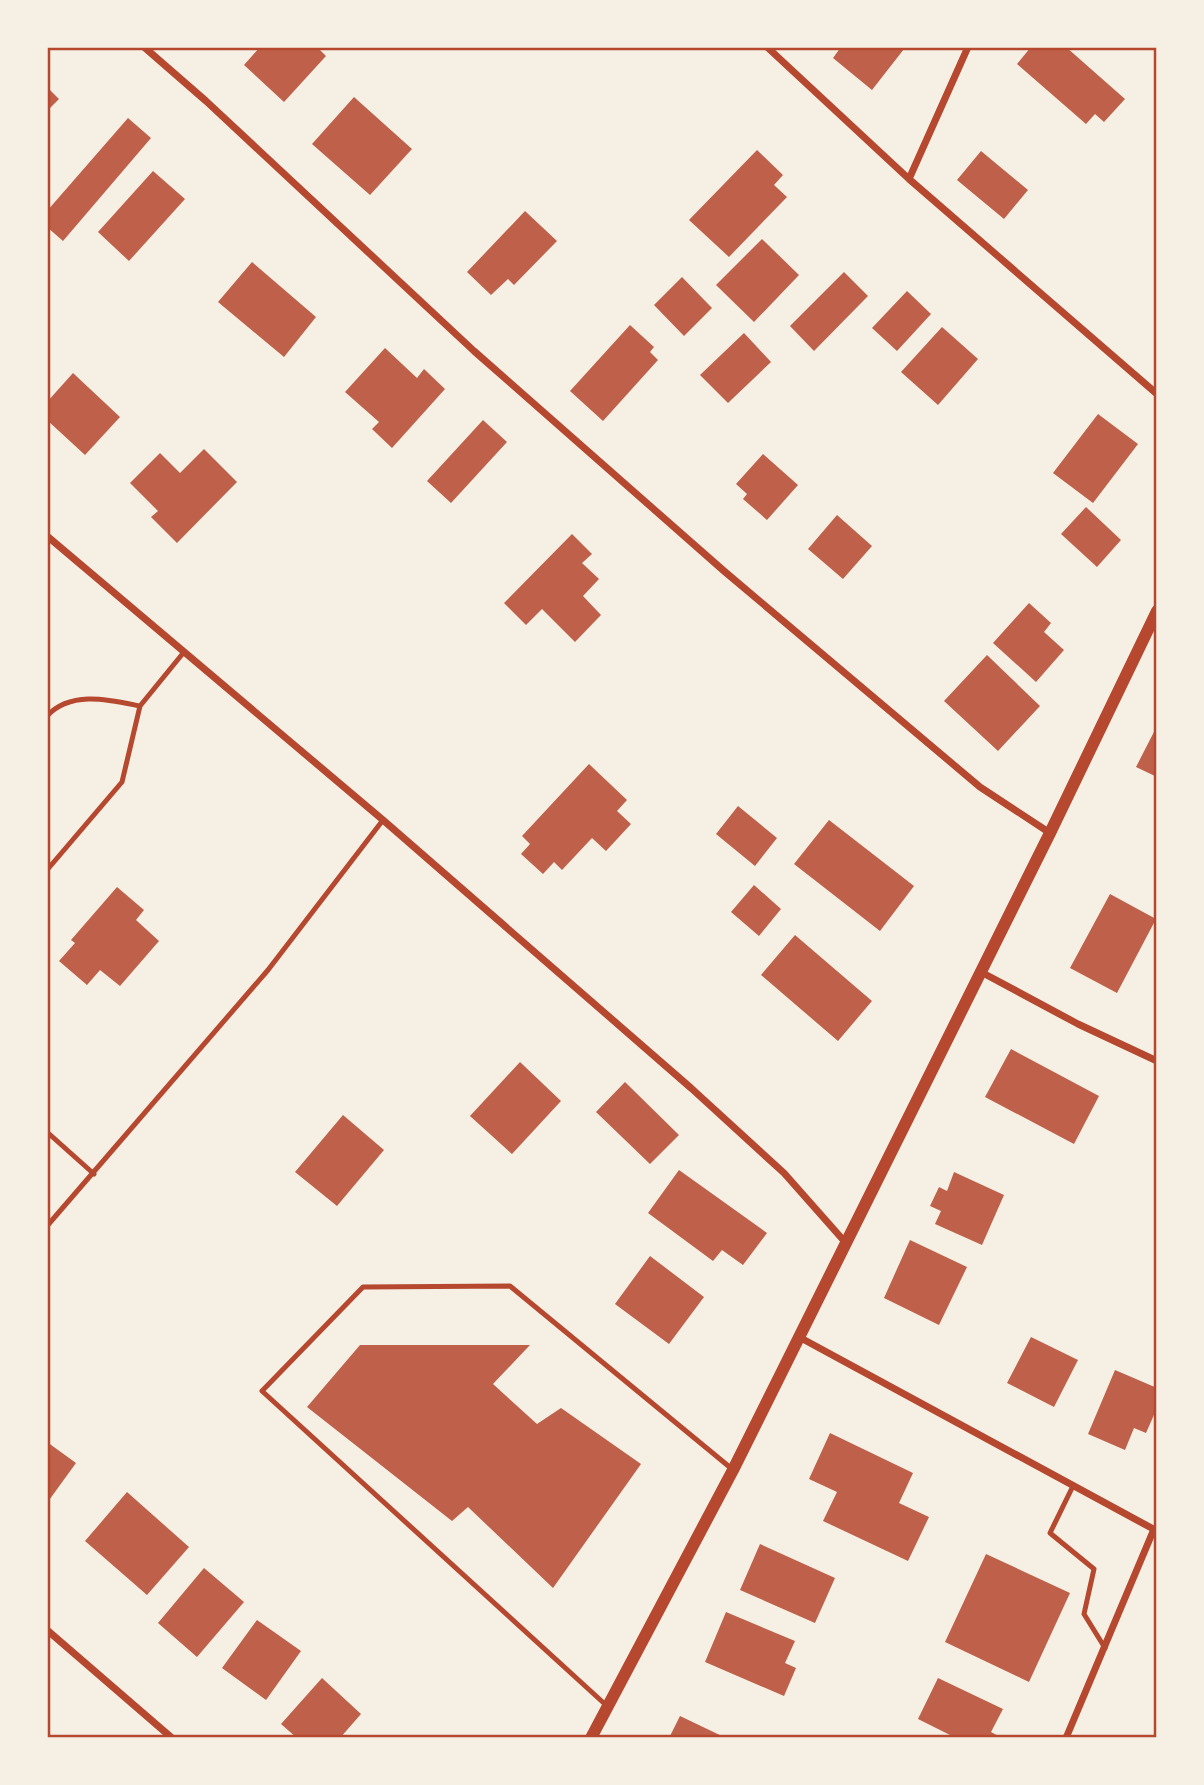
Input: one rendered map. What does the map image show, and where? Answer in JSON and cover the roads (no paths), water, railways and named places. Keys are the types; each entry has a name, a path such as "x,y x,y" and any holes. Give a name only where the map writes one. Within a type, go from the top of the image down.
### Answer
{"street":[{"path":"144,47 206,101 474,351 724,571 980,787 1050,833"},
{"path":"767,47 909,179 1157,394"},
{"path":"909,179 968,47"},
{"path":"47,536 383,820 691,1088 784,1173 845,1242"},
{"path":"592,1738 733,1470 1050,833 1157,611"},
{"path":"980,972 1157,1061"},
{"path":"798,1337 1155,1530 1066,1738"},
{"path":"47,1630 172,1738"}],"lane":[{"path":"47,870 122,782 140,706 184,652"},
{"path":"47,716 54,709 96,696 140,706"},
{"path":"47,1226 268,970 383,820"},
{"path":"47,1132 94,1174"},
{"path":"607,1706 262,1391 363,1287 510,1286 733,1470"},
{"path":"1073,1486 1050,1533 1094,1569 1084,1614 1105,1648"}]}
